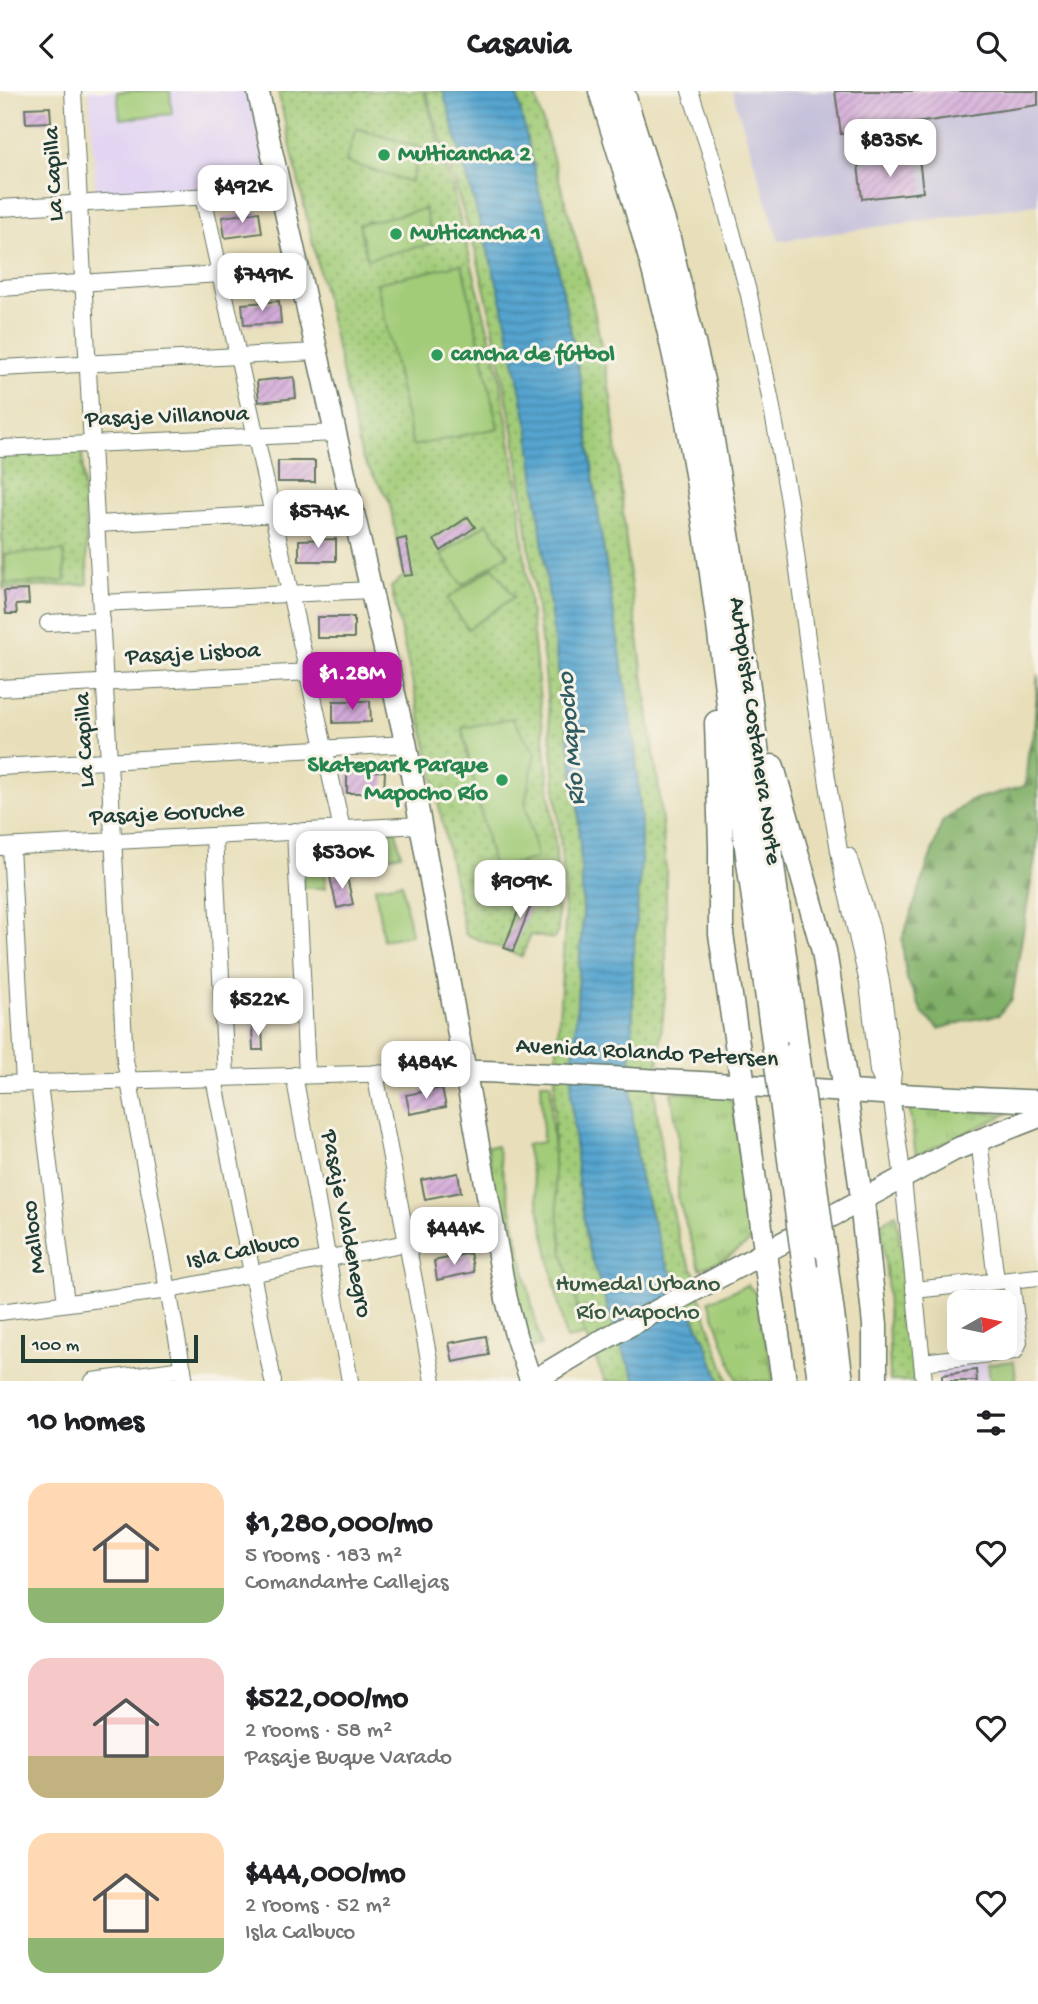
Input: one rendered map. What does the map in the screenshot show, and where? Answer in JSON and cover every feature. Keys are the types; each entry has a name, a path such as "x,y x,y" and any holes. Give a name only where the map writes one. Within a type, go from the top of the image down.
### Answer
{"highway":[{"name":"Autopista Costanera Norte","path":"601,91 647,243 675,355 696,472 717,610 820,1381"},
{"name":"Autopista Costanera Norte","path":"622,91 667,234 694,342 713,439 841,1381"},
{"path":"717,610 715,651 722,846 720,935 743,1085"},
{"path":"739,622 779,795 824,951 846,1090"},
{"path":"862,1201 875,1325 875,1381"},
{"path":"765,1254 784,1381"}],"main road":[{"path":"258,91 406,744 492,1226 510,1315 532,1381 588,1348 979,1139 1038,1117"},
{"name":"Avenida Rolando Petersen","path":"466,1071 1038,1101"},
{"path":"743,1085 765,1254"},
{"path":"846,1090 862,1201"}],"street":[{"name":"La Capilla","path":"73,91 125,1053 184,1375"},
{"path":"690,91 735,240 760,348 789,501 816,707 844,880 868,983 878,1071 891,1094 903,1179 924,1381"},
{"path":"0,208 281,191"},
{"path":"203,196 342,829"},
{"path":"0,288 299,269"},
{"path":"0,367 317,352"},
{"name":"Pasaje Villanova","path":"0,448 335,433"},
{"path":"97,524 353,510"},
{"path":"101,603 371,590"},
{"path":"48,623 102,620"},
{"name":"Pasaje Lisboa","path":"0,688 389,668"},
{"path":"0,767 406,744"},
{"name":"Pasaje Goruche","path":"5,847 421,825"},
{"name":"Pasaje Valdenegro","path":"295,831 301,1075 328,1258 351,1381"},
{"path":"214,836 220,1077 251,1273 273,1381"},
{"name":"Malloco","path":"5,847 32,1083 65,1303"},
{"name":"Avenida Rolando Petersen","path":"0,1084 466,1071"},
{"path":"375,1073 433,1381"},
{"path":"922,1362 1010,1352 1017,1349 1019,1342 1004,1281 979,1139"},
{"name":"Isla Calbuco","path":"0,1312 169,1290 492,1226"},
{"path":"914,1290 1038,1277"},
{"path":"93,1381 184,1375"}],"shaded area":[{"path":"89,91 248,91 270,185 96,193"},
{"path":"732,91 1038,91 1038,204 779,241"},
{"path":"986,1362 988,1381 938,1381 936,1367"}],"green space":[{"path":"170,91 172,114 120,119 117,92"},
{"path":"278,91 424,91 453,191 499,373 517,483 556,852 558,931 554,939 530,935 522,957 465,934 391,587 404,576 389,500 362,458"},
{"name":"Humedal Urbano Río Mapocho","path":"426,91 534,91 590,289 611,398 631,588 659,790 666,870 666,987 655,1093 663,1165 680,1244 696,1276 703,1307 728,1381 605,1381 585,1335 563,1254 554,1178 554,1098 565,923 544,663 516,445 490,312 476,253"},
{"name":"Multicancha 2","path":"356,128 421,148 411,182 346,162"},
{"name":"Multicancha 1","path":"425,209 433,243 367,259 359,224"},
{"name":"cancha de fútbol","path":"462,264 498,428 413,446 377,283"},
{"path":"82,451 88,584 3,589 0,453"},
{"path":"487,523 508,554 462,585 441,555"},
{"path":"64,551 65,581 6,584 4,554"},
{"path":"493,567 514,597 468,629 447,599"},
{"path":"1038,674 1038,840 1012,999 999,1015 939,1029 923,1014 906,977 902,940 942,822 971,800 1025,786 1028,754 1034,730"},
{"name":"Skatepark Parque Mapocho Río","path":"512,718 535,753 525,803 537,858 494,870 462,728"},
{"path":"396,830 401,854 325,871 326,888 303,888 302,836"},
{"path":"402,883 411,935 383,940 375,887"},
{"path":"541,1083 551,1083 551,1118 560,1220 587,1335 566,1339 526,1145 543,1142"},
{"path":"671,1092 727,1096 733,1104 751,1241 725,1259 700,1269 678,1199 678,1134"},
{"path":"909,1106 1007,1114 916,1156"},
{"path":"487,1146 497,1146 541,1346 528,1349 519,1322"},
{"path":"896,1214 915,1381 890,1381 887,1281 881,1223"},
{"path":"747,1285 756,1293 774,1381 737,1381 709,1301"},
{"path":"1014,1361 1016,1381 990,1381 988,1364"}],"water":[{"name":"Humedal Urbano Río Mapocho","path":"443,91 516,91 541,199 548,217 581,382 600,526 635,746 641,821 641,863 633,962 630,1064 633,1125 640,1177 665,1260 704,1338 720,1381 636,1381 618,1341 588,1246 578,1181 571,1094 583,910 578,806 555,649 529,432 501,298"}],"building":[{"path":"835,91 1038,91 1038,105 841,134"},
{"path":"50,107 51,122 26,123 25,108"},
{"path":"919,158 923,192 862,199 858,165"},
{"path":"259,212 262,233 225,238 222,217"},
{"path":"279,301 281,323 244,325 242,304"},
{"path":"294,377 296,398 259,402 257,381"},
{"path":"278,461 315,461 315,482 278,482"},
{"path":"468,517 475,527 441,551 434,540"},
{"path":"406,538 413,575 404,576 397,540"},
{"path":"336,539 336,561 299,561 299,540"},
{"path":"28,590 29,604 16,605 17,614 6,614 4,591"},
{"path":"317,617 354,617 354,638 317,638"},
{"path":"333,701 370,701 371,722 333,723"},
{"path":"385,771 384,793 347,793 347,772"},
{"path":"346,873 353,904 337,908 330,877"},
{"path":"527,888 536,892 513,951 504,948"},
{"path":"252,1026 262,1026 263,1050 253,1050"},
{"path":"442,1088 446,1107 410,1114 406,1095"},
{"path":"458,1173 461,1192 425,1199 421,1180"},
{"path":"470,1253 474,1272 437,1280 434,1261"},
{"path":"486,1336 489,1355 453,1362 449,1343"},
{"path":"976,1370 977,1381 942,1381 942,1375"}],"place":[{"name":"Multicancha 2","path":"384,155"},
{"name":"Multicancha 1","path":"396,234"},
{"name":"cancha de fútbol","path":"437,355"},
{"name":"Skatepark Parque Mapocho Río","path":"502,780"}],"water label":[{"name":"Río Mapocho","path":"573,739"}]}
